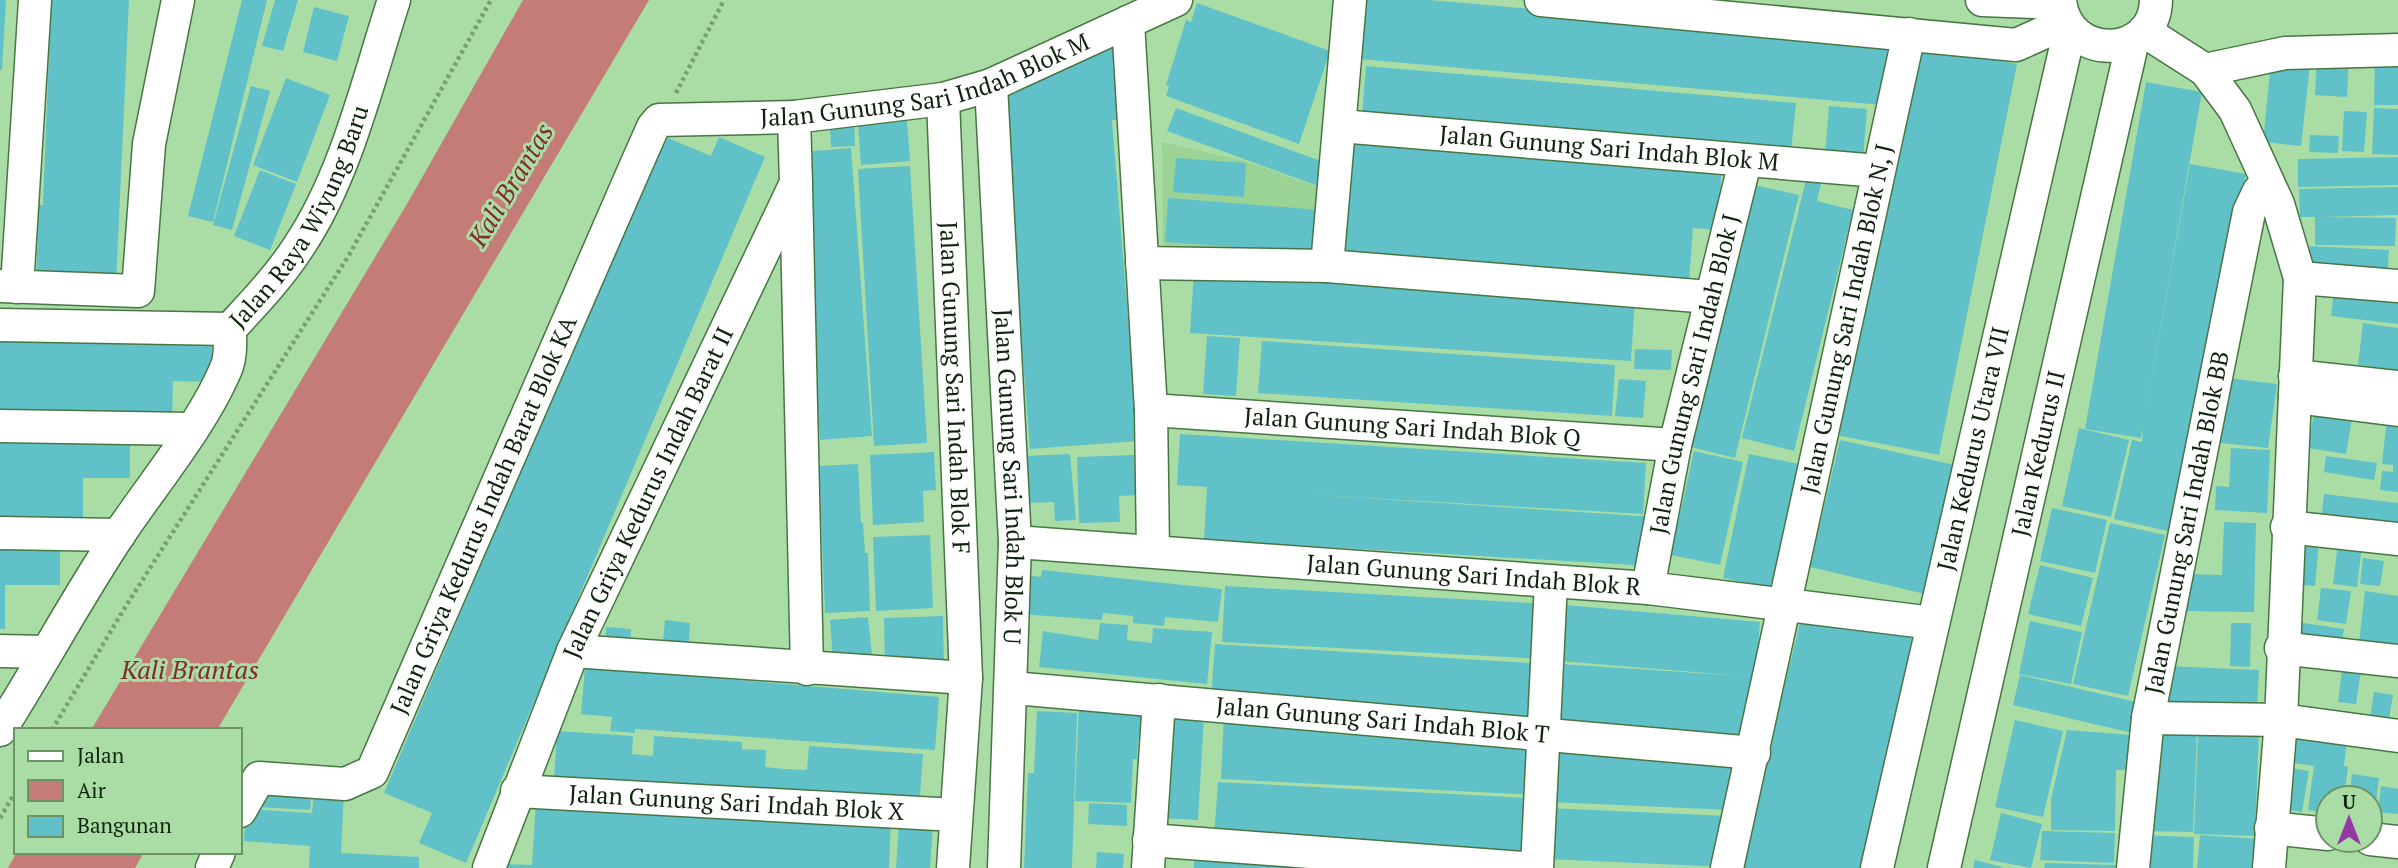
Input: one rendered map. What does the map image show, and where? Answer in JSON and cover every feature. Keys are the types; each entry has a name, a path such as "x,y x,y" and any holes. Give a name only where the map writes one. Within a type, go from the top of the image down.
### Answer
{"street":[{"path":"35,0 8,286 138,291 149,144 178,0"},
{"name":"Jalan Raya Wiyung Baru","path":"0,325 134,330 230,329 287,263 319,211 348,145 394,0"},
{"name":"Jalan Gunung Sari Indah Blok M","path":"663,118 793,117 943,99 991,85 1176,0"},
{"path":"1328,266 1350,0"},
{"path":"1541,0 2016,45 2064,14"},
{"path":"1982,0 2019,2 2064,14 2080,38 2106,46 2138,35 2205,70 2235,110 2278,204 2300,278 2281,648 2281,720 2269,868"},
{"name":"Jalan Kedurus II","path":"1944,868 2138,35 2152,20 2156,0"},
{"name":"Jalan Kedurus Utara VII","path":"1877,868 1933,623 2064,14"},
{"path":"1128,22 1151,410 1153,551"},
{"name":"Jalan Gunung Sari Indah Blok N, J","path":"1727,868 1787,606 1909,34"},
{"path":"2205,70 2285,53 2398,50"},
{"name":"Jalan Gunung Sari Indah Blok U","path":"991,85 1016,542 1013,688 1004,868"},
{"name":"Jalan Gunung Sari Indah Blok F","path":"943,99 966,678 953,868"},
{"name":"Jalan Griya Kedurus Indah Barat II","path":"489,868 573,651 796,183 793,117"},
{"name":"Jalan Griya Kedurus Indah Barat Blok KA","path":"242,807 253,783 259,778 345,785 372,772 643,149 653,127 663,118"},
{"name":"Jalan Gunung Sari Indah Blok M","path":"1340,126 1745,162 1878,171"},
{"name":"Jalan Gunung Sari Indah Blok J","path":"1648,588 1675,445 1745,162"},
{"path":"796,183 807,669"},
{"name":"Jalan Gunung Sari Indah Blok BB","path":"2133,868 2148,718 2249,212 2259,191 2267,183"},
{"path":"1142,263 1328,266 1710,297"},
{"path":"2300,278 2398,286"},
{"path":"0,730 45,652 119,535 191,429 226,368 230,329"},
{"path":"2295,386 2398,387"},
{"path":"2295,386 2398,410"},
{"name":"Jalan Gunung Sari Indah Blok Q","path":"1151,410 1675,445"},
{"path":"0,426 191,429"},
{"path":"2287,527 2398,540"},
{"path":"0,533 119,535"},
{"name":"Jalan Gunung Sari Indah Blok R","path":"1016,542 1648,588 1933,623"},
{"path":"1537,868 1551,582"},
{"path":"2281,648 2398,661"},
{"path":"0,651 45,652"},
{"path":"573,651 966,678"},
{"name":"Jalan Gunung Sari Indah Blok T","path":"1013,688 1754,753"},
{"path":"1159,700 1148,854 1523,868"},
{"path":"2148,718 2281,720 2398,736"},
{"name":"Jalan Gunung Sari Indah Blok X","path":"517,790 956,815"},
{"path":"2271,828 2314,833"}],"path":[{"path":"53,728 124,609 349,255 491,0"},
{"path":"663,118 724,0"},
{"path":"0,818 14,794"}],"shaded area":[{"path":"1162,142 1248,162 1328,191 1323,259 1163,250"}],"water":[{"name":"Kali Brantas","path":"523,0 649,0 218,728 92,728 407,204"},
{"path":"16,854 143,854 135,868 8,868"}],"building":[{"path":"0,0 6,0 2,70 0,70"},
{"path":"51,0 129,0 116,284 36,281 39,205 43,205"},
{"path":"242,0 267,0 213,222 188,216"},
{"path":"275,0 298,0 283,51 262,46"},
{"path":"1365,0 1430,0 1888,40 1882,105 1359,59"},
{"path":"1197,3 1330,51 1299,144 1166,96 1169,86 1166,85 1186,20 1191,22"},
{"path":"314,7 349,16 337,61 303,52"},
{"path":"1117,38 1125,119 1112,120 1138,441 1030,449 1002,93"},
{"path":"1914,44 2017,64 1939,455 1836,435"},
{"path":"2375,51 2398,51 2398,105 2374,105"},
{"path":"2317,56 2349,57 2347,97 2315,95"},
{"path":"2271,61 2310,65 2301,146 2263,142"},
{"path":"1366,66 1796,103 1791,152 1362,115"},
{"path":"286,78 330,95 297,182 253,165"},
{"path":"2146,82 2202,92 2141,438 2085,429"},
{"path":"251,86 270,91 232,230 213,225"},
{"path":"1829,106 1867,109 1863,159 1825,155"},
{"path":"906,107 910,161 861,165 857,111"},
{"path":"1176,108 1326,163 1318,186 1167,131"},
{"path":"2374,108 2398,109 2398,155 2372,154"},
{"path":"2344,111 2367,112 2364,152 2342,151"},
{"path":"854,115 855,146 831,147 829,116"},
{"path":"2310,135 2339,136 2338,153 2309,152"},
{"path":"663,136 711,156 719,137 765,157 466,863 419,843 432,813 384,793"},
{"path":"1344,138 1722,165 1718,230 1693,228 1689,283 1335,258"},
{"path":"851,148 872,436 820,440 800,152"},
{"path":"2398,157 2398,185 2298,187 2298,159"},
{"path":"1176,158 1246,163 1244,197 1173,192"},
{"path":"2190,164 2246,174 2196,443 2180,478 2168,531 2114,519 2132,440 2142,442"},
{"path":"910,166 927,443 874,446 858,169"},
{"path":"260,170 296,184 270,250 234,236"},
{"path":"1806,180 1821,184 1817,201 1853,210 1794,451 1742,438"},
{"path":"1750,184 1799,195 1735,458 1687,446"},
{"path":"2398,187 2398,215 2321,217 2396,218 2395,246 2315,245 2315,217 2300,217 2299,189"},
{"path":"1168,198 1319,210 1315,253 1165,242"},
{"path":"2310,246 2389,250 2387,277 2308,273"},
{"path":"1194,270 1635,299 1631,361 1190,333"},
{"path":"2335,282 2398,289 2398,324 2331,316"},
{"path":"2363,323 2398,328 2398,370 2358,365"},
{"path":"1207,336 1240,338 1236,396 1203,394"},
{"path":"0,337 212,344 211,382 173,381 172,423 0,416"},
{"path":"1262,341 1615,365 1612,416 1258,393"},
{"path":"1635,349 1672,350 1671,370 1634,369"},
{"path":"2220,377 2277,384 2268,448 2212,442"},
{"path":"1619,379 1646,381 1643,418 1615,416"},
{"path":"2316,400 2354,406 2346,454 2308,448"},
{"path":"2387,417 2398,418 2398,492 2380,490 2382,471 2393,472 2393,465 2382,464"},
{"path":"2079,428 2129,440 2111,517 2062,506"},
{"path":"0,430 130,430 130,478 83,478 83,526 0,526"},
{"path":"1180,434 1646,463 1643,514 1302,494 1656,517 1651,566 1204,540 1207,487 1177,485"},
{"path":"1840,440 1955,465 1925,594 1810,567"},
{"path":"2231,448 2270,450 2267,513 2215,510 2216,486 2229,487"},
{"path":"1694,451 1743,462 1720,565 1671,555"},
{"path":"934,452 936,490 923,491 924,522 873,525 870,455"},
{"path":"1070,454 1076,520 1055,521 1054,502 1027,503 1025,456"},
{"path":"1749,454 1809,466 1783,591 1723,578"},
{"path":"1134,455 1136,495 1119,496 1120,522 1079,523 1077,457"},
{"path":"2326,456 2377,463 2374,480 2324,472"},
{"path":"858,464 861,523 865,553 868,553 870,611 825,613 819,466"},
{"path":"2324,494 2398,503 2398,530 2321,522"},
{"path":"2052,508 2107,520 2095,573 2040,561"},
{"path":"2224,522 2256,523 2254,612 2185,611 2186,574 2222,575"},
{"path":"2110,523 2165,535 2128,696 2073,684"},
{"path":"930,535 933,608 876,611 873,537"},
{"path":"0,539 60,539 60,585 5,585 5,629 0,629"},
{"path":"2296,540 2319,542 2315,586 2292,584"},
{"path":"2338,543 2362,546 2357,587 2333,584"},
{"path":"2363,558 2384,561 2380,586 2360,584"},
{"path":"2040,565 2093,578 2081,626 2028,614"},
{"path":"1042,570 1222,589 1218,622 1165,617 1164,626 1133,623 1133,616 1103,613 1102,620 1019,614 1023,575 1041,577"},
{"path":"1225,586 1547,604 1543,659 1222,642"},
{"path":"2321,588 2351,591 2346,624 2317,620"},
{"path":"2365,591 2398,596 2398,656 2358,650"},
{"path":"1565,605 1760,622 1751,737 1556,722 1561,664 1743,676 1559,661"},
{"path":"1802,615 1922,633 1866,868 1740,868"},
{"path":"943,616 944,669 885,670 884,618"},
{"path":"868,617 872,655 833,659 830,620"},
{"path":"665,620 690,623 688,654 662,652"},
{"path":"2030,621 2082,632 2071,684 2019,674"},
{"path":"2290,621 2344,629 2341,647 2287,639"},
{"path":"1100,623 1128,625 1127,640 1152,643 1153,628 1212,632 1207,684 1039,667 1043,631 1098,640"},
{"path":"2231,623 2251,623 2250,667 2230,666"},
{"path":"606,627 631,629 630,652 605,651"},
{"path":"1215,644 1545,664 1541,720 1211,700"},
{"path":"2164,666 2259,670 2257,707 2163,703"},
{"path":"585,667 939,697 935,750 635,729 635,733 610,731 612,717 581,714"},
{"path":"2342,669 2361,671 2356,704 2338,702"},
{"path":"2020,675 2140,703 2132,733 2013,705"},
{"path":"2374,692 2393,695 2389,719 2370,717"},
{"path":"1079,700 1145,703 1143,740 1138,739 1137,759 1133,759 1131,803 1075,801"},
{"path":"1037,711 1077,713 1072,868 1024,868 1028,773 1034,773"},
{"path":"1163,715 1204,717 1198,820 1158,818"},
{"path":"1224,715 1333,720 1332,734 1538,745 1535,795 1221,779"},
{"path":"2015,720 2063,731 2043,817 1995,807"},
{"path":"2285,723 2348,731 2344,766 2348,767 2346,784 2314,784 2314,811 2308,810 2314,766 2280,761"},
{"path":"2156,729 2197,731 2193,832 2143,831"},
{"path":"2067,730 2131,735 2132,770 2116,770 2115,831 2051,830 2051,799"},
{"path":"557,731 633,736 632,754 653,756 654,736 742,742 742,749 766,750 765,767 785,769 807,770 809,746 923,754 919,810 554,778"},
{"path":"2198,731 2259,733 2255,836 2194,834"},
{"path":"1554,741 1609,743 1608,758 1731,763 1729,810 1551,802"},
{"path":"2285,767 2309,771 2302,812 2278,808"},
{"path":"2352,774 2379,778 2378,784 2351,784"},
{"path":"1218,782 1532,798 1529,854 1214,838"},
{"path":"259,783 312,786 310,810 257,807"},
{"path":"2384,787 2398,789 2398,814 2384,813"},
{"path":"314,791 344,793 341,853 419,857 419,868 309,868 310,846 244,841 246,809 312,813"},
{"path":"536,801 891,820 889,868 503,868 503,864 532,865"},
{"path":"1089,803 1127,805 1127,826 1088,824"},
{"path":"1549,808 1728,816 1726,867 1547,859"},
{"path":"2001,813 2042,824 2031,868 1990,860"},
{"path":"899,823 933,825 930,868 896,868"},
{"path":"2042,831 2115,833 2114,863 2040,860"},
{"path":"2139,835 2194,837 2193,868 2138,868"},
{"path":"2200,835 2260,839 2258,868 2197,868"},
{"path":"1097,852 1124,854 1123,868 1096,868"},
{"path":"1194,854 1305,859 1304,868 1194,868"},
{"path":"1975,860 2002,867 1973,868"},
{"path":"2045,863 2115,865 2115,868 2044,868"}]}
